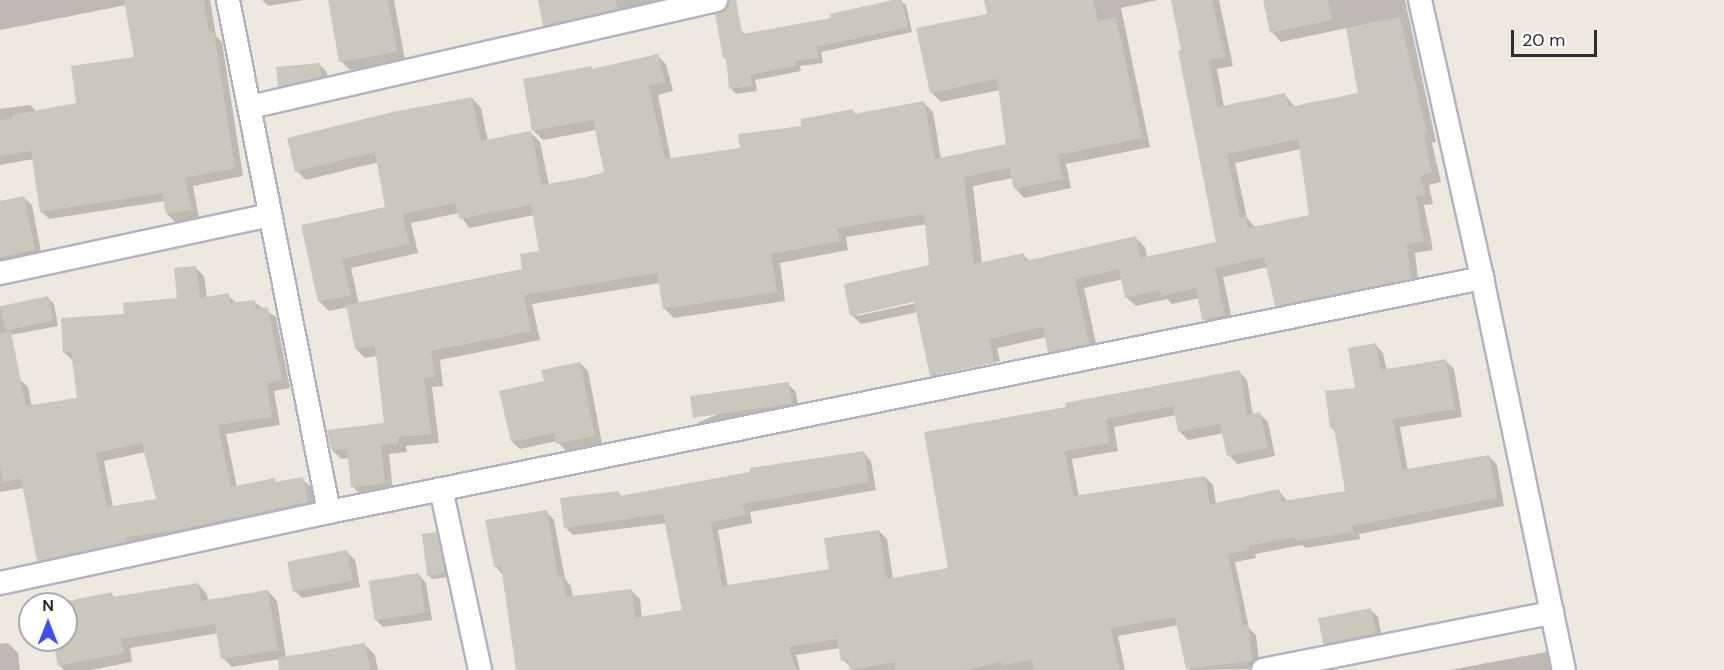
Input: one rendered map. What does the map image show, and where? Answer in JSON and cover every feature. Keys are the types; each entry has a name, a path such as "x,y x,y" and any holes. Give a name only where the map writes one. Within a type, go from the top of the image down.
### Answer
{"street":[{"path":"228,0 329,512"},
{"path":"250,107 716,0"},
{"path":"1420,0 1482,278 1564,670"},
{"path":"0,273 270,215"},
{"path":"0,583 329,512 1482,278"},
{"path":"441,489 480,670"},
{"path":"1263,670 1552,613"}],"building":[{"path":"124,0 204,0 209,33 214,33 235,168 185,178 192,210 166,214 162,193 40,212 31,151 0,156 0,120 13,119 12,115 76,103 71,66 134,57"},
{"path":"328,0 388,0 397,52 339,62"},
{"path":"538,0 616,0 617,9 543,26"},
{"path":"729,0 736,0 742,34 831,18 830,14 893,0 902,0 908,27 817,47 818,58 795,61 796,66 751,75 752,86 729,89 726,58 723,58 715,14 726,9"},
{"path":"984,0 1093,0 1098,21 1116,17 1142,138 1058,155 1063,179 1014,189 1009,168 964,177 974,264 1024,253 1025,261 1136,236 1140,258 1216,242 1178,51 1181,50 1171,0 1212,0 1225,57 1209,60 1217,107 1285,93 1289,107 1358,93 1346,28 1400,17 1427,133 1424,134 1432,173 1421,176 1425,195 1416,196 1424,241 1407,244 1411,279 1275,306 1264,257 1215,268 1225,315 1202,320 1196,288 1161,296 1160,290 1125,298 1119,269 1075,279 1089,344 1048,352 1043,327 989,339 994,363 930,376 914,302 850,316 844,284 929,265 924,214 837,228 840,241 771,254 777,292 663,309 657,273 524,295 531,331 431,351 435,377 424,378 431,434 398,437 398,443 381,445 385,484 351,487 347,449 331,450 327,430 384,423 375,346 355,349 346,305 522,269 520,254 539,251 531,205 459,219 455,203 403,214 409,244 342,259 351,295 318,302 301,225 385,207 375,152 295,172 287,138 393,112 472,97 481,141 531,131 542,185 587,177 604,172 593,120 532,131 523,79 592,66 592,69 658,54 665,82 649,86 665,159 740,148 738,134 801,126 801,119 853,109 854,114 924,101 935,159 1006,144 997,79 930,93 916,28 987,14","holes":["1298,139 1309,215 1248,228 1246,216 1240,217 1227,154"]},
{"path":"1263,0 1328,0 1332,20 1270,33"},
{"path":"320,63 321,77 278,87 276,67"},
{"path":"24,196 35,250 0,257 0,201"},
{"path":"196,266 200,298 229,293 230,303 255,300 256,309 268,307 282,380 267,383 272,417 218,425 231,487 275,478 275,482 303,477 308,502 173,531 126,537 127,542 37,561 22,483 20,479 3,482 0,463 0,333 11,332 26,406 77,398 71,352 63,353 61,318 124,314 123,303 177,298 174,268","holes":["142,443 156,499 107,507 96,453"]},
{"path":"48,296 53,320 5,331 0,306"},
{"path":"1376,343 1381,370 1446,359 1455,409 1393,419 1402,470 1489,455 1497,498 1352,526 1353,532 1296,541 1295,537 1248,546 1249,550 1228,554 1243,626 1248,625 1252,661 1186,669 1175,617 1111,628 1120,670 1034,670 1032,660 1002,665 1001,662 965,670 896,670 894,662 850,670 848,660 841,661 837,639 789,647 796,670 516,670 501,566 494,567 485,520 547,510 558,577 563,576 566,597 632,589 635,618 682,610 663,514 564,528 560,498 618,491 619,496 750,472 750,468 864,451 869,482 743,504 745,515 711,522 722,586 829,569 824,538 879,530 887,579 948,568 924,432 1066,407 1065,403 1240,370 1247,415 1260,412 1268,448 1227,456 1220,424 1178,432 1173,406 1106,419 1110,443 1065,451 1073,496 1205,476 1210,504 1279,489 1282,501 1345,491 1334,428 1330,428 1325,391 1355,388 1348,348"},
{"path":"580,362 595,436 556,444 554,433 511,442 499,391 544,381 541,370"},
{"path":"789,382 792,404 693,418 690,396"},
{"path":"437,532 445,573 427,576 422,534"},
{"path":"347,550 353,580 293,592 287,562"},
{"path":"419,573 425,613 375,620 369,581"},
{"path":"198,583 201,601 268,590 278,650 221,659 215,624 121,639 124,653 58,666 55,652 78,652 78,599 112,592 113,597"},
{"path":"1371,608 1376,634 1323,644 1318,618"},
{"path":"365,643 370,670 279,670 278,658"}]}
